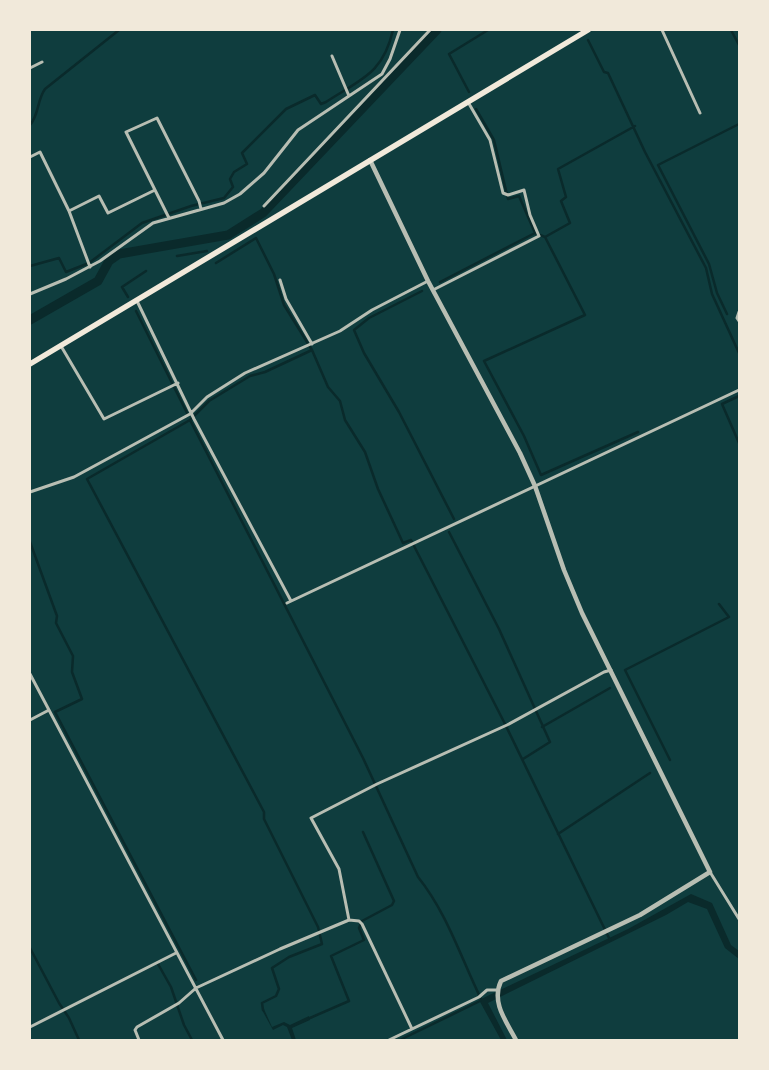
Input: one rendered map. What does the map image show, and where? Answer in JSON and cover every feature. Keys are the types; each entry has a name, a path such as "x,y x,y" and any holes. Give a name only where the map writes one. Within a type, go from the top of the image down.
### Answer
{"highway":[{"path":"30,364 588,30"}],"street":[{"path":"30,294 90,267 154,223 224,203 240,194 264,173 298,130 382,74 390,59 400,30"},
{"path":"264,206 430,30"},
{"path":"662,30 700,113"},
{"path":"332,56 349,96"},
{"path":"30,68 42,62"},
{"path":"433,290 539,236 524,190 508,195 502,194 490,140 468,102"},
{"path":"169,218 126,132 157,118 199,201 200,209"},
{"path":"30,157 40,152 69,211 90,267"},
{"path":"370,160 428,281 520,453 535,486 564,570 710,872 739,919"},
{"path":"69,211 99,196 108,213 155,190"},
{"path":"280,280 286,299 312,344"},
{"path":"30,492 74,477 186,416 192,415 207,397 245,373 340,331 372,310 428,281"},
{"path":"137,301 192,415 289,602 739,390"},
{"path":"739,312 737,318 739,322"},
{"path":"61,346 104,419 178,383"},
{"path":"349,920 339,869 311,818 377,784 503,727 611,670"},
{"path":"30,674 223,1040"},
{"path":"30,720 49,710"},
{"path":"516,1040 498,1003 497,990 501,981 676,895 710,872"},
{"path":"139,1040 135,1030 137,1027 179,1003 196,988 316,933 349,920 361,923 412,1029"},
{"path":"30,1027 176,953"},
{"path":"389,1040 480,996 487,990 497,990"}],"water":[{"path":"691,894 712,903 731,945 739,951 739,959 725,948 707,909 688,902 666,915 488,1003 507,1040 501,1040 479,1000 628,929"},
{"path":"264,1009 272,1027 284,1022 290,1025 309,1016 310,1020 292,1028 296,1040 292,1040 287,1027 283,1025 273,1030 262,1010"}],"waterway":[{"path":"30,125 35,117 45,89 119,30"},
{"path":"30,266 59,258 66,272 89,263 142,223 191,206 224,198 233,187 230,179 234,172 247,164 242,153 286,109 315,95 321,104 360,81 377,66 383,57 393,30"},
{"path":"30,320 98,281 109,261 119,254 228,235 263,213 437,30"},
{"path":"469,92 449,54 488,30"},
{"path":"731,30 739,45"},
{"path":"588,40 604,72 608,73 645,152 706,268 712,294 739,353"},
{"path":"476,109 494,140 508,199 519,196 535,233 545,237 585,315 484,361 524,436 541,475 638,432"},
{"path":"727,314 717,293 709,264 658,165 739,124"},
{"path":"545,237 570,223 561,201 566,197 558,169 635,126"},
{"path":"440,282 535,233"},
{"path":"216,263 256,238 274,274 284,305 312,350 328,387 340,401 345,420 365,452 378,489 403,543 411,540 504,722 610,940"},
{"path":"177,256 207,251"},
{"path":"128,297 122,287 146,271"},
{"path":"422,291 369,318 354,330 364,353 399,412 454,519"},
{"path":"136,311 188,415"},
{"path":"263,1010 262,1003 276,996 279,989 272,968 289,957 322,944 318,927 264,819 264,812 87,479 190,420 209,401 250,376 265,372 312,350"},
{"path":"739,396 722,404 739,443"},
{"path":"190,420 363,758 418,877 437,905 453,936 481,999"},
{"path":"449,532 499,629 550,742 523,759"},
{"path":"30,542 57,616 56,623 73,656 72,672 82,699 55,712 196,980"},
{"path":"670,760 625,670 729,617 719,604"},
{"path":"542,727 610,688"},
{"path":"558,834 650,773"},
{"path":"310,1018 349,1001 331,956 364,940 359,928 362,921 392,905 394,901 363,832"},
{"path":"30,948 69,1018 79,1040"},
{"path":"158,964 171,987 184,1025 192,1040"},
{"path":"400,1040 480,1001"}]}
